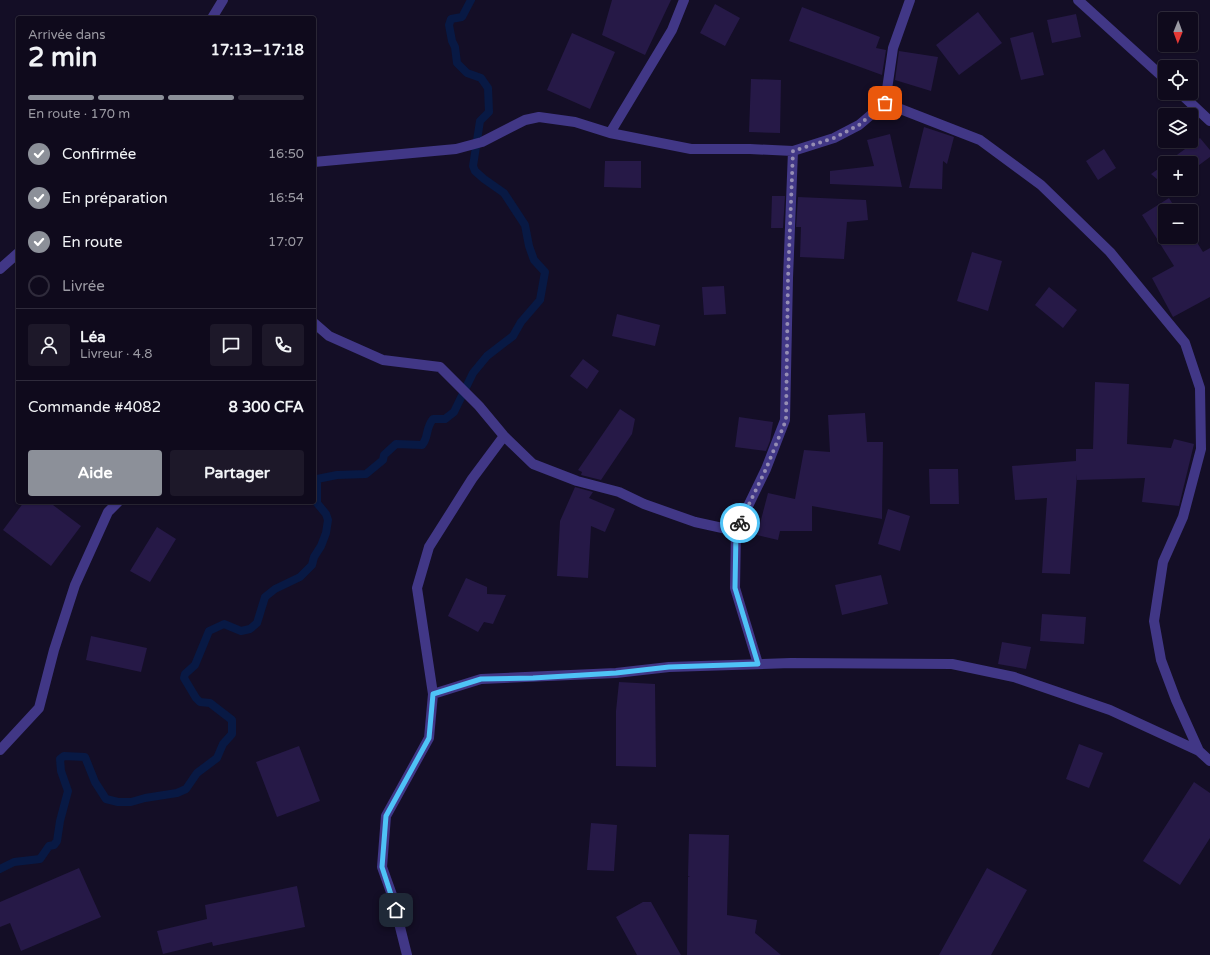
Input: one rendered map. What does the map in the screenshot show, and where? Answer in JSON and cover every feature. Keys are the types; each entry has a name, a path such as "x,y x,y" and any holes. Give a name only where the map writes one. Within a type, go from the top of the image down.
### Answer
{"street":[{"path":"213,16 223,0"},
{"path":"610,133 672,30 684,0"},
{"path":"316,162 456,149 482,142 525,120 539,117 575,122 610,133 691,149 750,148 793,151 834,138 859,125 885,103 893,48 910,0"},
{"path":"1078,0 1158,73"},
{"path":"1188,100 1210,121"},
{"path":"885,103 980,140 1041,185 1110,252 1184,343 1200,388 1201,449 1183,517 1163,562 1154,621 1161,660 1176,700 1199,751"},
{"path":"758,664 735,588 736,532 766,469 786,420 788,278 793,151"},
{"path":"0,269 16,255"},
{"path":"316,325 329,336 383,360 440,367 479,406 504,436 533,464 577,481 619,492 644,504 695,522 736,532"},
{"path":"407,955 392,895 382,867 386,816 429,738 433,694 417,588 429,547 472,479 504,436"},
{"path":"0,750 39,708 54,650 75,585 108,512 116,504"},
{"path":"433,694 481,679 540,678 616,673 669,667 758,664 952,664 1014,678 1110,710 1199,751 1210,761"}],"building":[{"path":"612,0 671,0 645,55 602,35"},
{"path":"715,4 740,18 725,46 700,33"},
{"path":"802,7 880,37 876,48 886,50 882,75 789,41"},
{"path":"978,12 1002,43 959,75 936,45"},
{"path":"1076,14 1081,37 1052,43 1047,20"},
{"path":"1033,32 1044,75 1021,80 1010,38"},
{"path":"572,33 615,52 590,109 547,90"},
{"path":"899,51 938,57 931,91 895,80"},
{"path":"751,79 781,80 780,133 749,132"},
{"path":"924,127 954,137 947,164 943,161 942,189 909,188"},
{"path":"890,134 902,187 830,184 830,171 874,166 867,140"},
{"path":"1200,138 1210,150 1210,157 1198,166 1198,156 1176,156 1186,148 1198,148 1198,139"},
{"path":"1104,149 1116,168 1098,180 1086,161"},
{"path":"605,161 641,161 641,188 604,187"},
{"path":"1158,169 1158,180 1151,174"},
{"path":"772,196 785,196 783,228 771,228"},
{"path":"798,197 866,200 868,220 847,222 844,259 800,257 801,227 796,227"},
{"path":"1169,198 1173,204 1159,204"},
{"path":"1158,205 1158,240 1142,215"},
{"path":"1160,244 1198,244 1203,252 1210,248 1210,297 1173,317 1152,278 1174,266"},
{"path":"972,252 1002,261 988,311 957,301"},
{"path":"724,286 726,314 704,315 702,287"},
{"path":"1049,287 1077,310 1063,328 1035,305"},
{"path":"617,314 660,325 655,346 612,336"},
{"path":"583,359 599,371 587,389 570,376"},
{"path":"1095,382 1129,384 1127,444 1171,448 1174,439 1194,444 1179,506 1142,502 1145,478 1077,480 1077,474 1070,574 1042,573 1047,498 1015,500 1012,466 1076,461 1076,449 1093,449"},
{"path":"620,409 635,419 632,434 601,480 581,475 582,472 578,470"},
{"path":"865,413 867,442 883,442 882,519 812,506 812,531 780,531 778,540 757,535 768,493 795,499 804,450 830,452 828,415"},
{"path":"739,417 773,422 770,441 766,451 735,447"},
{"path":"929,469 958,469 959,504 930,504"},
{"path":"575,487 593,492 589,498 615,509 605,532 591,526 588,578 557,576 560,521"},
{"path":"22,504 52,504 81,526 51,566 3,530"},
{"path":"888,509 910,516 900,551 878,544"},
{"path":"157,527 176,539 150,582 130,571"},
{"path":"881,575 888,604 842,615 835,585"},
{"path":"466,578 487,587 487,594 506,595 493,624 484,622 478,632 448,616"},
{"path":"1042,614 1086,617 1084,644 1040,641"},
{"path":"91,636 147,648 141,672 86,660"},
{"path":"1002,642 1031,647 1026,669 998,664"},
{"path":"619,682 655,684 656,767 616,766 616,711"},
{"path":"1079,744 1103,753 1089,788 1066,779"},
{"path":"299,746 320,801 277,817 256,762"},
{"path":"1194,782 1210,793 1210,838 1180,885 1143,861"},
{"path":"591,823 617,825 614,871 587,870"},
{"path":"689,834 729,835 727,915 757,920 755,933 781,955 687,955 688,877 690,877 688,876"},
{"path":"79,868 101,917 21,951 10,923 0,927 0,902"},
{"path":"987,868 1027,890 991,955 939,955"},
{"path":"297,886 305,927 213,946 212,942 163,954 157,931 207,919 205,905"},
{"path":"643,902 651,902 681,955 637,955 616,917"}],"waterway":[{"path":"0,869 14,862 40,859 49,846 54,845 57,841 60,821 68,791 61,771 60,759 64,756 85,757 95,782 106,799 118,802 131,802 145,798 177,793 186,789 197,773 217,758 223,744 232,734 232,720 210,703 200,702 184,678 185,674 195,665 209,631 224,624 241,631 250,629 257,623 265,597 275,589 300,577 312,565 314,557 321,546 326,533 328,520 326,514 317,503 317,479 337,475 366,474 383,460 384,455 396,444 422,445 426,439 429,426 433,419 445,419 454,412 473,373 487,356 513,336 521,322 540,300 545,272 534,260 529,246 525,225 504,193 484,179 475,171 473,166 480,121 489,112 488,88 481,78 467,73 457,63 455,47 452,41 449,25 451,19 462,17 471,0"}],"way so far":[{"path":"740,523 766,469 786,420 788,278 793,151 834,138 859,125 885,103"}],"route":[{"path":"396,910 382,867 386,816 429,738 433,694 481,679 533,678 616,673 669,667 758,664 735,588 736,532 740,523"}]}
